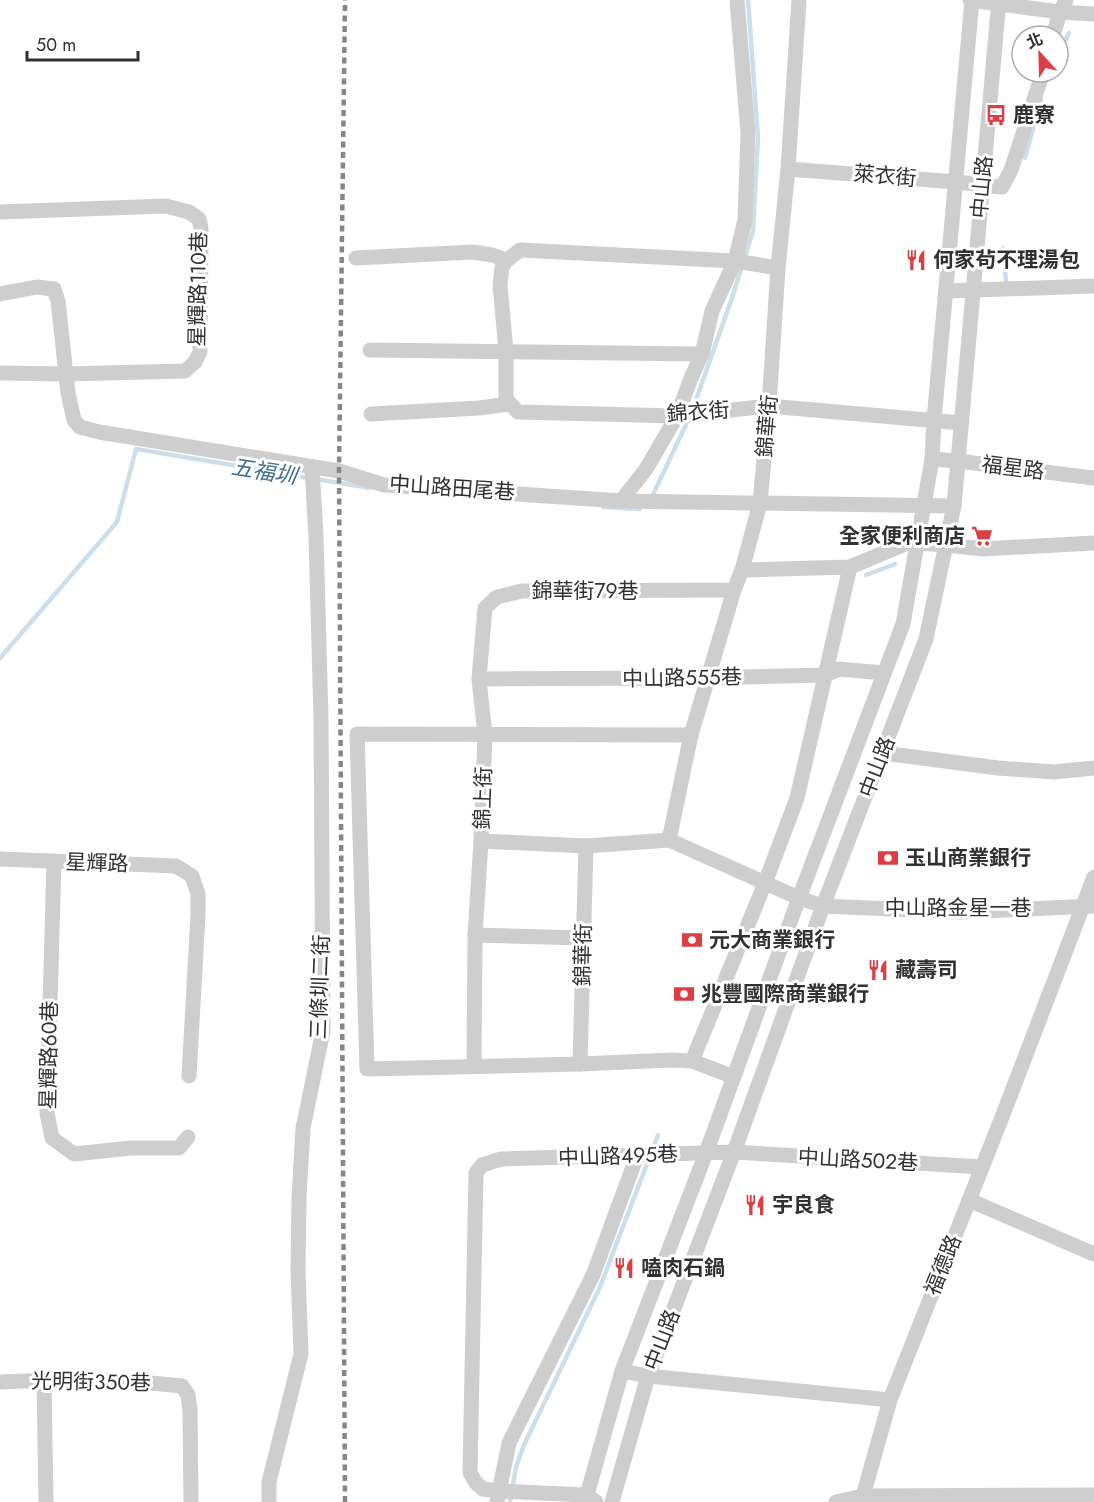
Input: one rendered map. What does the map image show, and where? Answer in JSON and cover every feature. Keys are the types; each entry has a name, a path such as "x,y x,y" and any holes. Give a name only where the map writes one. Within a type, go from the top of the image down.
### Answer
{"street":[{"path":"621,501 646,469 677,416 702,354 712,311 735,261 745,220 748,133 737,0"},
{"name":"錦華街","path":"669,840 691,735 742,570 760,503 788,169 799,0"},
{"path":"971,0 1063,6 1094,14"},
{"name":"中山路","path":"589,1500 622,1371 706,1153 799,898 903,624 932,459 971,0"},
{"name":"中山路","path":"612,1502 648,1376 734,1152 823,906 926,639 954,506 999,2"},
{"path":"1057,24 1063,6"},
{"path":"982,185 1002,187 1011,170 1039,84"},
{"name":"萊衣街","path":"788,169 982,185"},
{"name":"星輝路110巷","path":"0,212 166,206 189,212 199,219 201,228 200,352 195,362 185,371 0,373"},
{"path":"510,404 506,399 506,351 500,285 502,267 520,250 735,261 778,268"},
{"path":"356,258 473,252 507,260"},
{"path":"946,291 1094,286"},
{"name":"中山路田尾巷","path":"0,294 38,287 54,289 58,301 68,393 74,420 80,427 99,432 312,475 339,471 384,485 621,501 954,506"},
{"path":"370,350 702,354"},
{"name":"錦衣街","path":"371,414 510,404 518,412 677,416 769,406 961,423"},
{"name":"福星路","path":"932,459 1094,478"},
{"name":"三條圳二街","path":"268,1502 269,1482 301,1354 298,1271 303,1128 323,1031 321,718 312,475"},
{"path":"742,570 850,567 905,544 918,543 983,549 1094,543"},
{"path":"692,1061 797,798 850,567"},
{"name":"錦華街79巷","path":"485,735 479,679 481,651 485,608 497,597 522,591 734,590"},
{"name":"中山路555巷","path":"479,679 825,675 839,669 884,673"},
{"path":"485,735 357,734 367,1069 580,1065 672,1060 692,1061 734,1077"},
{"name":"錦上街","path":"474,1066 475,935 485,735 691,735"},
{"path":"883,753 998,768 1054,772 1094,768"},
{"path":"481,841 586,846 669,840 799,898 823,906"},
{"name":"錦華街","path":"580,1065 586,846"},
{"name":"星輝路","path":"0,859 176,866 192,876 198,894 198,915 189,1076"},
{"name":"星輝路60巷","path":"54,861 47,1113 52,1138 74,1154 131,1148 179,1148 188,1137"},
{"name":"福德路","path":"862,1499 890,1400 1088,906 1094,877"},
{"name":"中山路金星一巷","path":"823,906 961,912 1088,906"},
{"path":"475,935 584,938"},
{"name":"中山路502巷","path":"734,1152 982,1167"},
{"name":"中山路495巷","path":"498,1497 476,1483 470,1473 476,1173 482,1165 501,1159 734,1152"},
{"path":"589,1500 498,1497 509,1443 593,1275 637,1156"},
{"path":"969,1200 1094,1254"},
{"path":"622,1371 648,1376 890,1400"},
{"path":"44,1380 46,1502"},
{"name":"光明街350巷","path":"0,1382 44,1380 156,1383 182,1386 188,1395 190,1410 191,1502"},
{"path":"836,1502 862,1499 1041,1499 1094,1495"}],"waterway":[{"path":"651,499 691,414 753,231 758,137 748,0"},
{"path":"1025,158 1041,100"},
{"path":"1003,248 1006,281"},
{"name":"五福圳","path":"0,658 117,522 136,449 370,488"},
{"name":"五福圳","path":"603,507 640,509"},
{"path":"866,575 895,564"},
{"path":"510,1502 516,1467 524,1445 600,1287 658,1135"}],"railway":[{"path":"345,0 339,471 345,1502"}],"place":[{"name":"鹿寮","path":"996,115"},
{"name":"何家茍不理湯包","path":"916,260"},
{"name":"全家便利商店","path":"982,536"},
{"name":"玉山商業銀行","path":"888,858"},
{"name":"元大商業銀行","path":"692,940"},
{"name":"藏壽司","path":"878,970"},
{"name":"兆豐國際商業銀行","path":"684,994"},
{"name":"宇良食","path":"755,1205"},
{"name":"嗑肉石鍋","path":"624,1268"}]}
